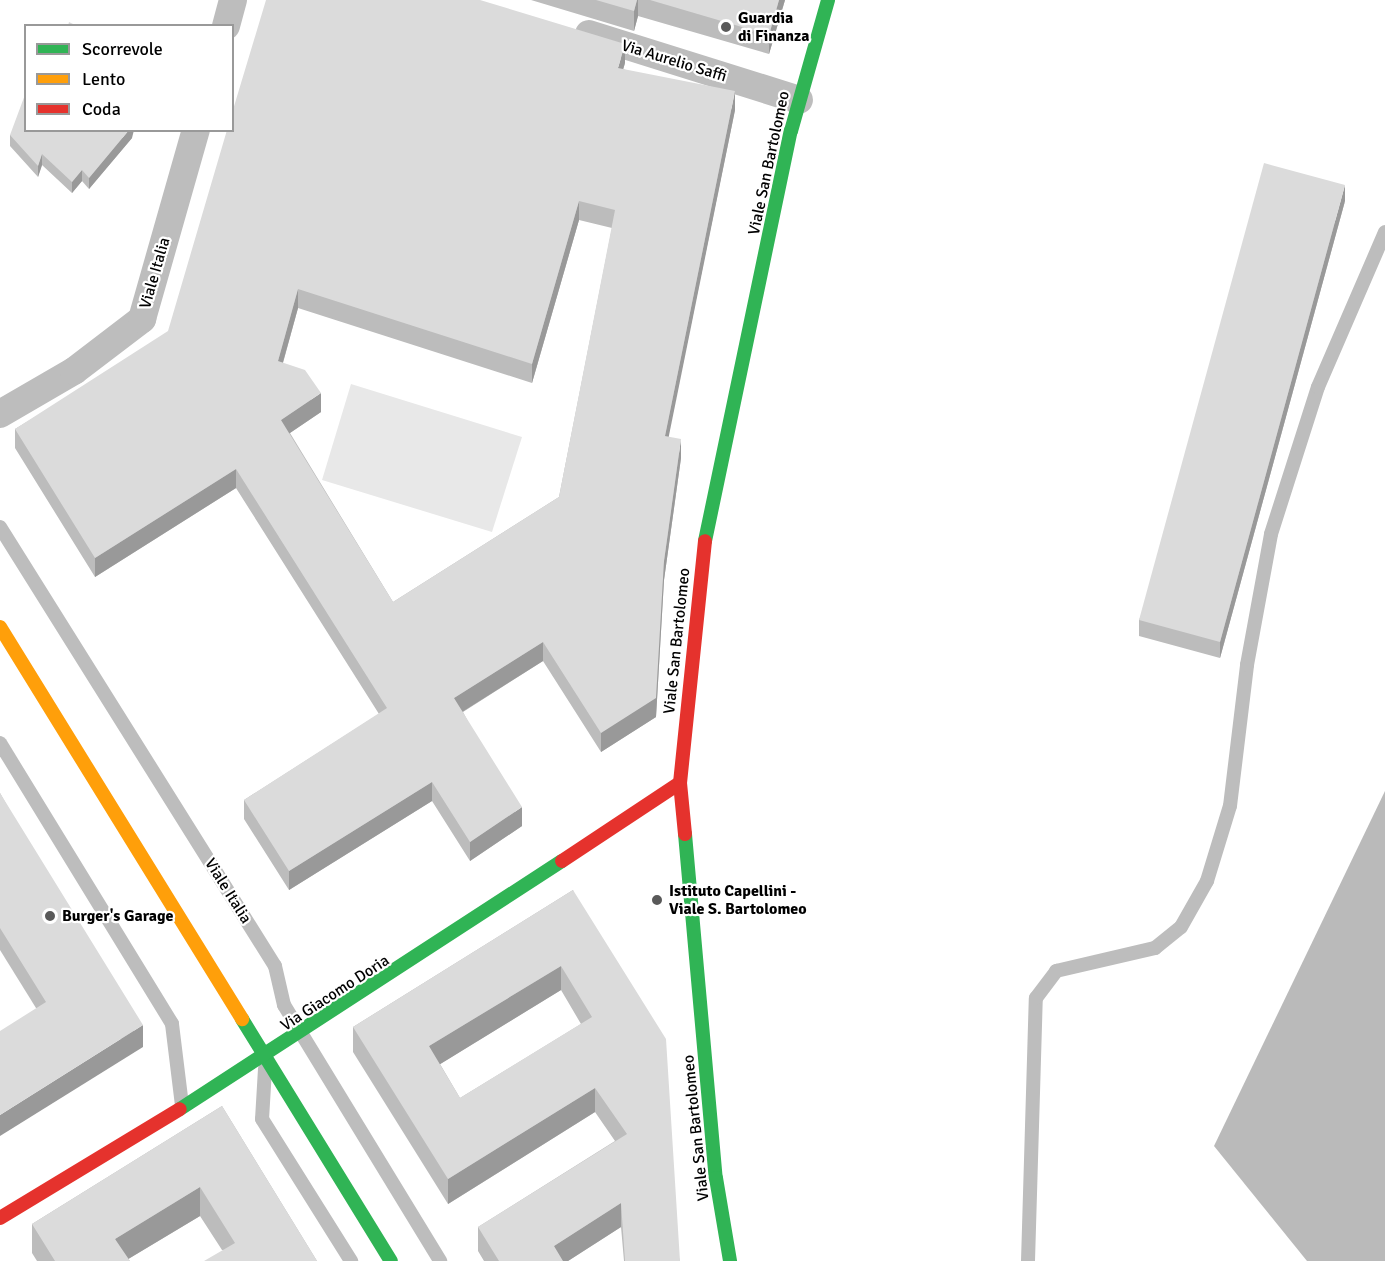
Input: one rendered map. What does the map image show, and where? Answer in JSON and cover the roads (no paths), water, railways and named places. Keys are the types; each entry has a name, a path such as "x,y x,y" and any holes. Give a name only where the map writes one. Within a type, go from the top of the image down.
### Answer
{"main road":[{"name":"Viale San Bartolomeo","path":"730,1261 716,1178 680,783 697,582 799,100 828,0"},
{"path":"0,627 391,1261"},
{"name":"Via Giacomo Doria","path":"0,1218 182,1106 266,1058 680,783"}],"street":[{"path":"227,24 233,0"},
{"name":"Via Aurelio Saffi","path":"557,24 799,100"},
{"name":"Viale Italia","path":"0,414 74,371 142,319 195,132"}],"lane":[{"path":"1028,1261 1036,998 1056,972 1155,948 1181,927 1207,881 1230,806 1246,665 1271,534 1318,387 1385,232"},
{"name":"Viale Italia","path":"0,527 275,966 284,1005 440,1261"},
{"path":"0,743 172,1024 182,1106"},
{"path":"266,1058 262,1119 351,1261"}],"place":[{"name":"Guardia di Finanza","path":"726,27"},
{"name":"Istituto Capellini - Viale S. Bartolomeo","path":"657,900"},
{"name":"Burger's Garage","path":"50,916"}]}
